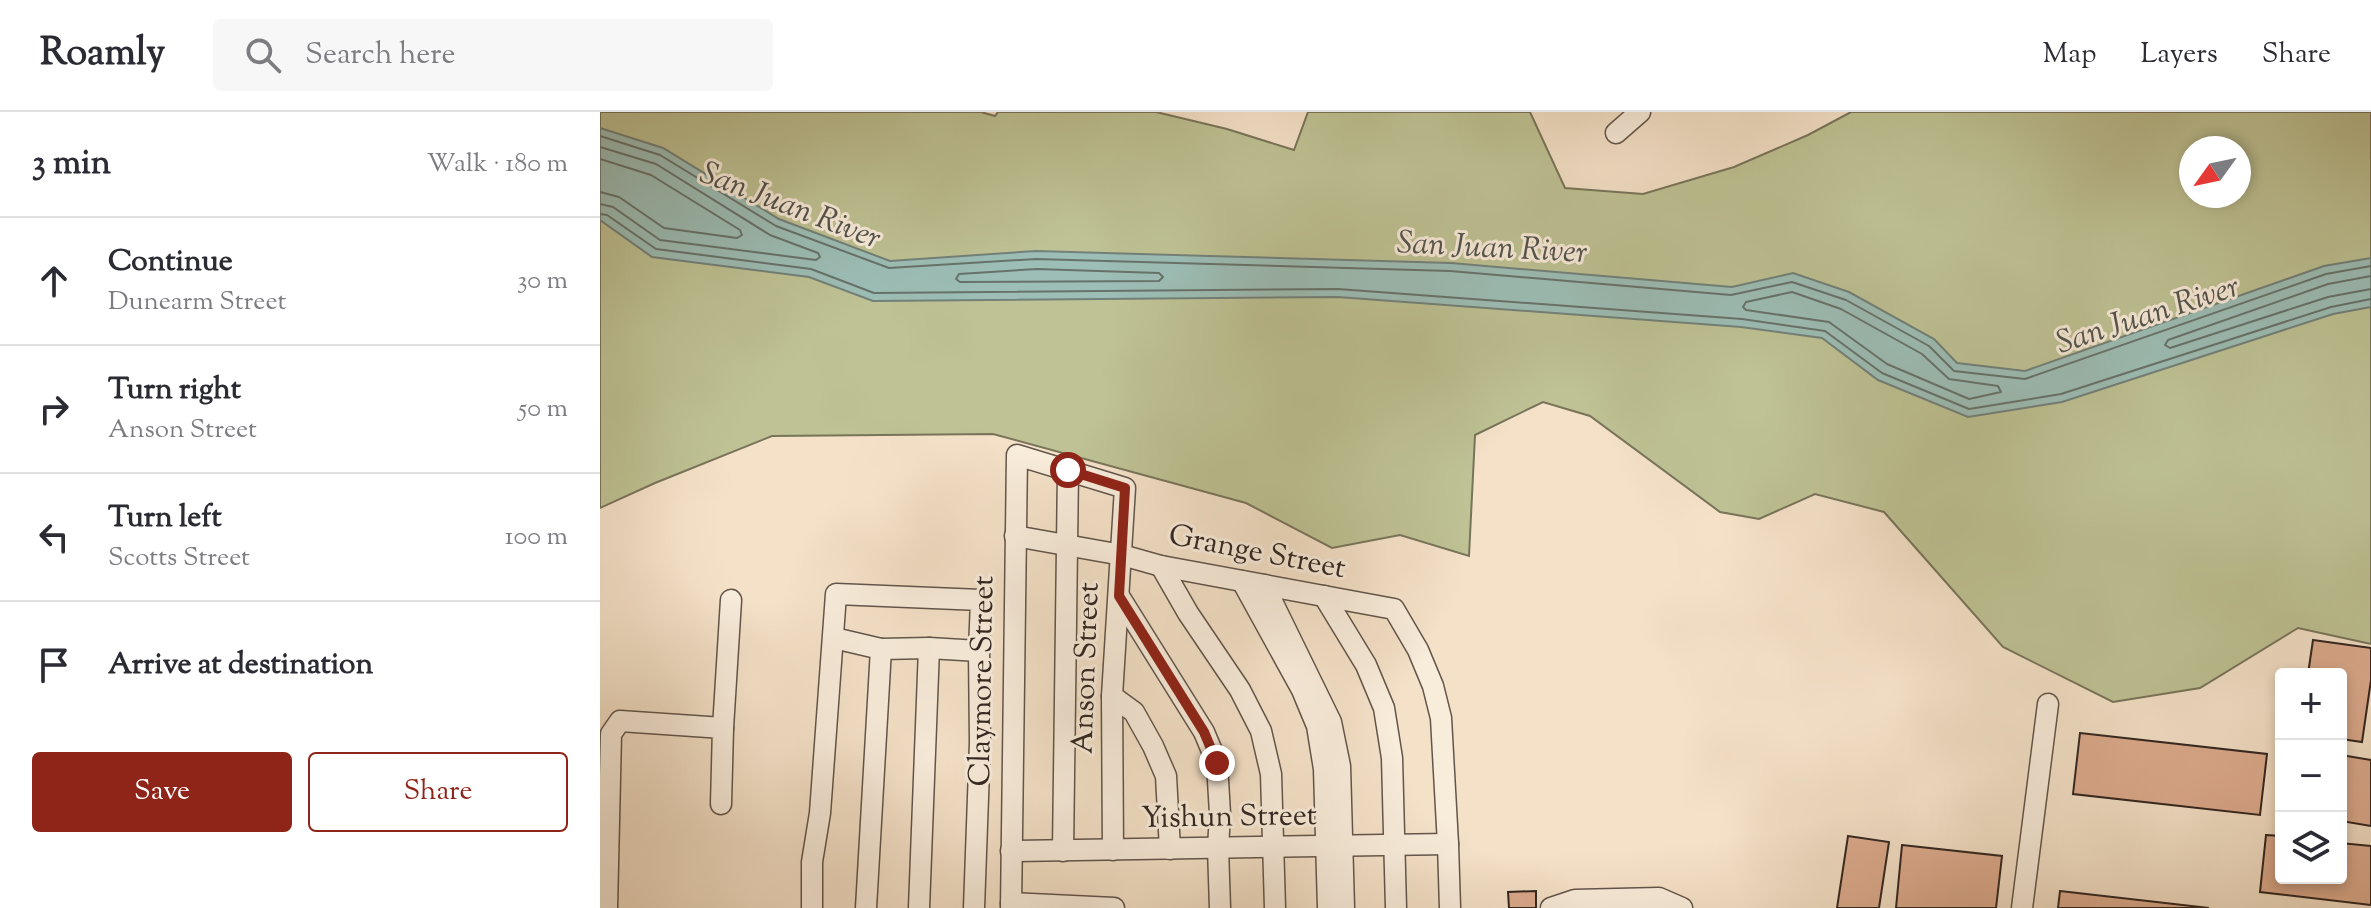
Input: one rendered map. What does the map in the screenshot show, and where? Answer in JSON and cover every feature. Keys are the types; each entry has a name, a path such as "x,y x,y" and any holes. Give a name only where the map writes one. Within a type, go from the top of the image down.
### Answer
{"street":[{"path":"1616,133 1640,112"},
{"name":"Claymore Street","path":"1011,905 1017,455 1068,470"},
{"path":"1063,851 1068,470"},
{"name":"Anson Street","path":"1068,470 1125,488 1112,696 1113,850"},
{"name":"Grange Street","path":"1015,536 1394,609 1418,650 1433,686 1441,718 1448,844"},
{"path":"1161,566 1188,613 1240,690 1261,731 1271,774 1275,908"},
{"path":"1242,581 1302,690 1317,726 1344,908"},
{"path":"1264,585 1331,722 1340,766 1328,908"},
{"path":"812,908 812,862 820,813 836,594 981,600 974,908"},
{"path":"1119,596 1204,732 1217,763 1220,908"},
{"path":"1324,596 1366,665 1384,708 1392,758 1396,908"},
{"path":"721,804 731,600"},
{"path":"834,638 881,649 979,651"},
{"path":"919,908 929,648"},
{"path":"866,908 881,649"},
{"path":"1112,696 1134,712 1166,776 1170,849"},
{"path":"2022,908 2048,704"},
{"path":"607,908 611,734 620,721 723,728"},
{"path":"1448,844 1450,908"},
{"name":"Yishun Street","path":"1011,851 1448,844"},
{"path":"1551,908 1575,900 1659,898 1682,908"},
{"path":"1011,905 1114,908"}],"green space":[{"path":"600,112 981,112 995,116 998,112 1156,112 1227,129 1294,150 1308,112 1530,112 1565,188 1643,194 1734,167 1808,135 1851,112 2371,112 2371,644 2298,628 2200,688 2113,702 2003,647 1884,512 1815,494 1759,519 1720,512 1590,416 1543,402 1475,435 1469,556 1400,535 1332,548 1246,503 993,434 772,436 600,508"}],"water":[{"path":"600,128 663,148 779,219 890,261 1036,251 1451,263 1732,287 1793,273 1849,292 1934,339 1957,363 2025,371 2324,266 2371,258 2371,307 2333,314 2062,402 1968,417 1878,380 1822,338 1741,327 1338,297 873,301 809,277 652,257 600,220"}],"building":[{"path":"2313,640 2371,648 2371,680 2362,742 2347,740 2347,668 2309,668"},
{"path":"2080,733 2267,754 2260,815 2073,794"},
{"path":"2347,756 2371,760 2371,826 2347,822"},
{"path":"2266,835 2275,836 2275,884 2347,884 2347,844 2371,846 2371,905 2260,892"},
{"path":"1848,836 1889,842 1879,908 1837,908"},
{"path":"1902,845 2002,856 1996,908 1896,908"},
{"path":"1536,891 1536,908 1509,908 1508,892"},
{"path":"2060,891 2209,908 2058,908"}],"route":[{"path":"1068,470 1125,488 1119,596 1204,732 1217,763"}],"water label":[{"name":"San Juan River","path":"790,207"},
{"name":"San Juan River","path":"1492,249"},
{"name":"San Juan River","path":"2148,316"}]}
